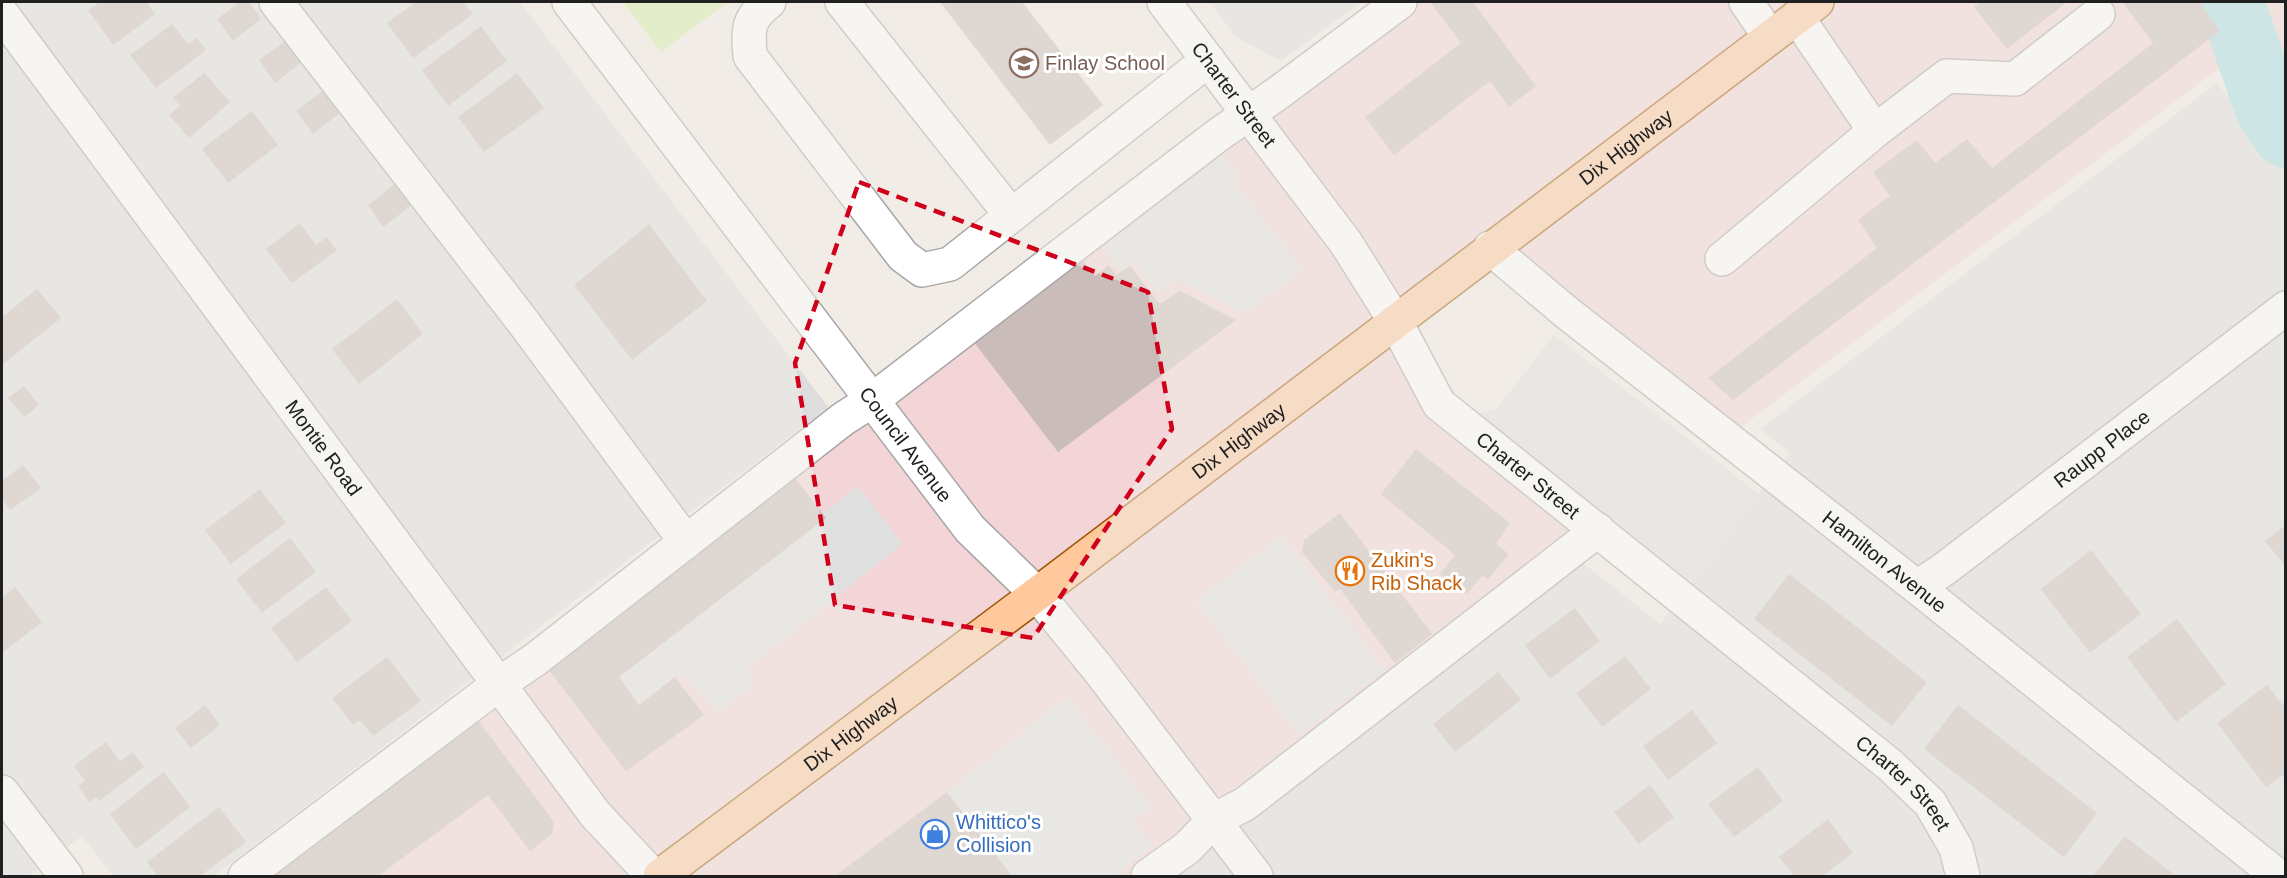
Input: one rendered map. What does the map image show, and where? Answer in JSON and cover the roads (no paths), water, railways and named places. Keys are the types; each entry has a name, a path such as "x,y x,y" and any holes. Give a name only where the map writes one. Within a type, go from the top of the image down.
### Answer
{"main road":[{"name":"Dix Highway","path":"660,876 1037,594 1807,9"}],"street":[{"path":"276,2 524,323 686,542"},
{"name":"Council Avenue","path":"569,2 970,529 1037,594 1099,670 1256,876"},
{"path":"769,2 754,14 748,34 750,56 903,256 922,270 950,264 1208,60"},
{"path":"842,2 1011,215"},
{"name":"Charter Street","path":"1164,2 1346,243 1395,321 1438,404 1890,765 1930,803 1956,848 1963,876"},
{"path":"245,876 499,684 536,659 843,420 871,401 1247,113 1278,93 1400,2"},
{"path":"1746,2 1770,37"},
{"path":"1807,9 1875,131"},
{"name":"Montie Road","path":"2,14 602,822 652,876"},
{"path":"1722,260 1875,131 1947,76 2015,79 2098,14"},
{"name":"Hamilton Avenue","path":"1490,248 1566,312 1917,587 2278,876"},
{"name":"Raupp Place","path":"1917,587 1943,570 2286,308"},
{"path":"1148,876 1187,848 1214,820 1245,804 1598,530"},
{"path":"2,792 66,876"}],"waterway":[{"path":"2231,2 2268,109 2286,135"}],"place":[{"name":"Finlay School","path":"1024,63"},
{"name":"Zukin's Rib Shack","path":"1350,571"},
{"name":"Whittico's Collision","path":"935,834"}]}
